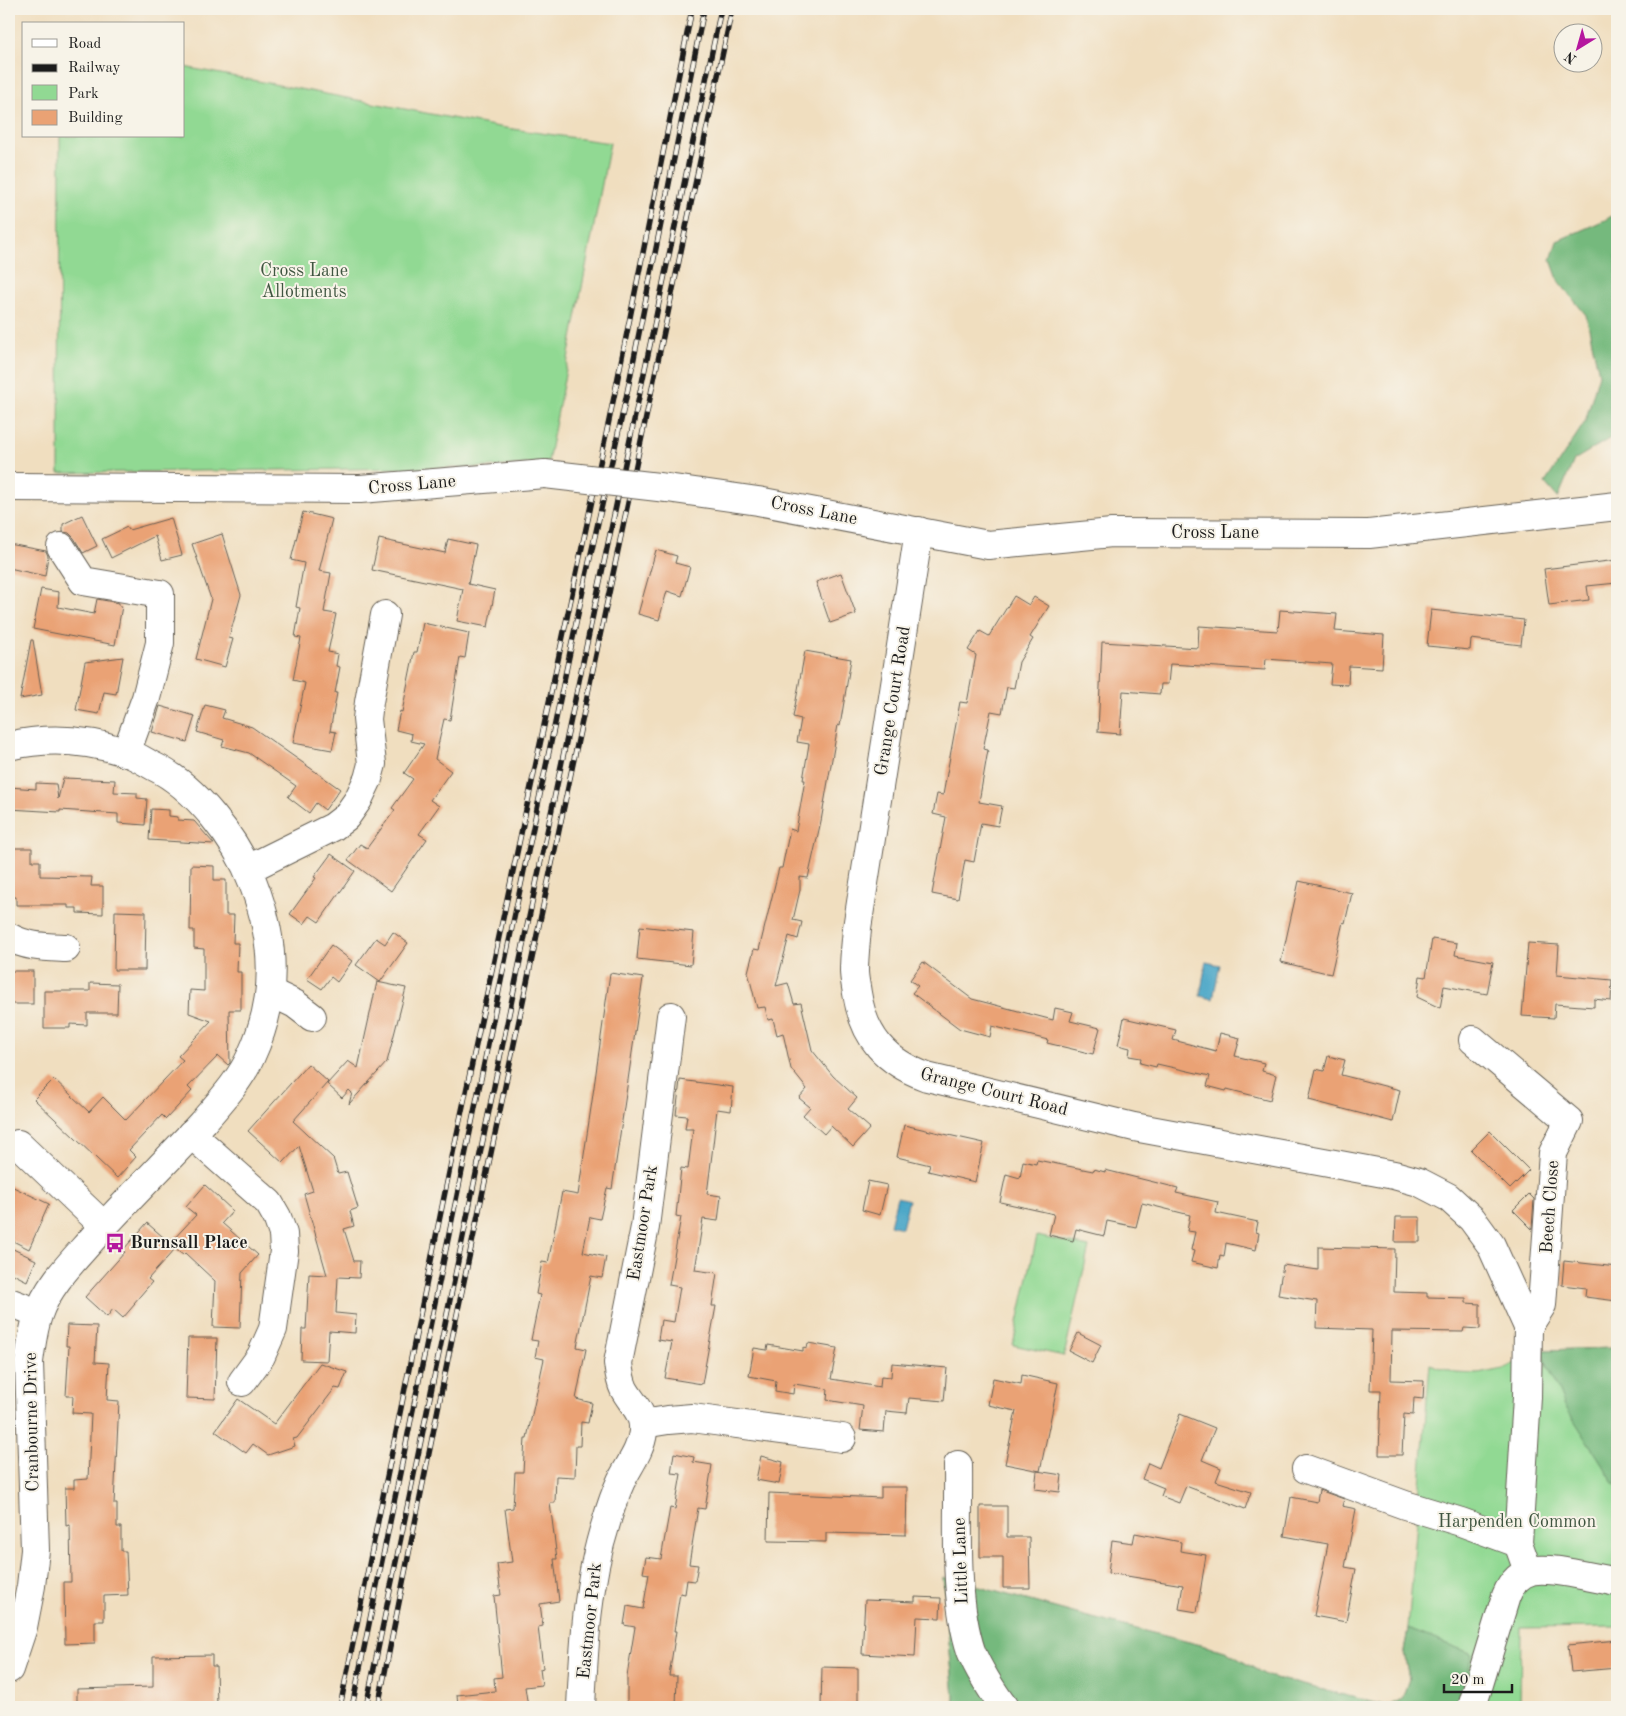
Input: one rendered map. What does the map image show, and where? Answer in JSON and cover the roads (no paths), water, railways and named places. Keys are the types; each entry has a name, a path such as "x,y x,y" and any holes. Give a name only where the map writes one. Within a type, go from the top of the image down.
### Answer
{"street":[{"name":"Cross Lane","path":"9,486 360,489 545,474 758,501 988,545 1112,533 1369,534 1617,506"},
{"name":"Grange Court Road","path":"920,531 857,928 854,972 858,1001 866,1027 877,1044 908,1070 927,1077 1134,1127 1419,1182 1448,1197 1472,1219 1490,1245 1528,1327"},
{"path":"60,547 83,581 160,594 160,643 146,698 126,753"},
{"path":"248,869 333,828 346,817 358,800 368,779 372,764 367,719 384,615"},
{"name":"Cranbourne Drive","path":"9,746 27,742 60,741 87,743 126,753 156,767 183,786 207,810 222,829 248,869 261,903 268,930 271,955 269,1004 251,1058 218,1104 104,1226 50,1290 38,1313 29,1362 35,1550 31,1586 23,1627 9,1669"},
{"path":"9,937 18,943 66,948"},
{"path":"270,992 295,1004 312,1017"},
{"name":"Eastmoor Park","path":"582,1707 588,1619 595,1559 621,1481 640,1446 643,1424 640,1411 624,1388 619,1376 618,1363 645,1227 671,1016"},
{"name":"Beech Close","path":"1473,1040 1569,1121 1553,1153 1542,1304 1528,1327"},
{"path":"191,1134 269,1203 277,1217 283,1234 284,1251 273,1329 261,1356 242,1382"},
{"path":"18,1144 104,1226"},
{"path":"9,1302 38,1313"},
{"path":"1528,1327 1527,1397 1518,1544 1528,1571"},
{"path":"643,1424 692,1418 842,1438"},
{"name":"Little Lane","path":"958,1465 960,1598 972,1652 996,1697 1004,1707"},
{"path":"1306,1469 1405,1505 1461,1522 1518,1544"},
{"path":"1472,1707 1506,1596 1519,1576 1528,1571 1538,1569 1617,1582"}],"water":[{"path":"1206,962 1220,965 1213,999 1200,996"},
{"path":"897,1197 909,1200 902,1228 890,1225"}],"railway":[{"path":"340,1707 454,1148 614,397 692,9"},
{"path":"352,1707 510,937 586,576 626,398 704,9"},
{"path":"366,1707 524,941 721,9"},
{"path":"378,1707 455,1324 732,9"}],"place":[{"name":"Burnsall Place","path":"115,1243"}],"park label":[{"name":"Cross Lane Allotments","path":"304,281"},
{"name":"Harpenden Common","path":"1517,1522"}]}
